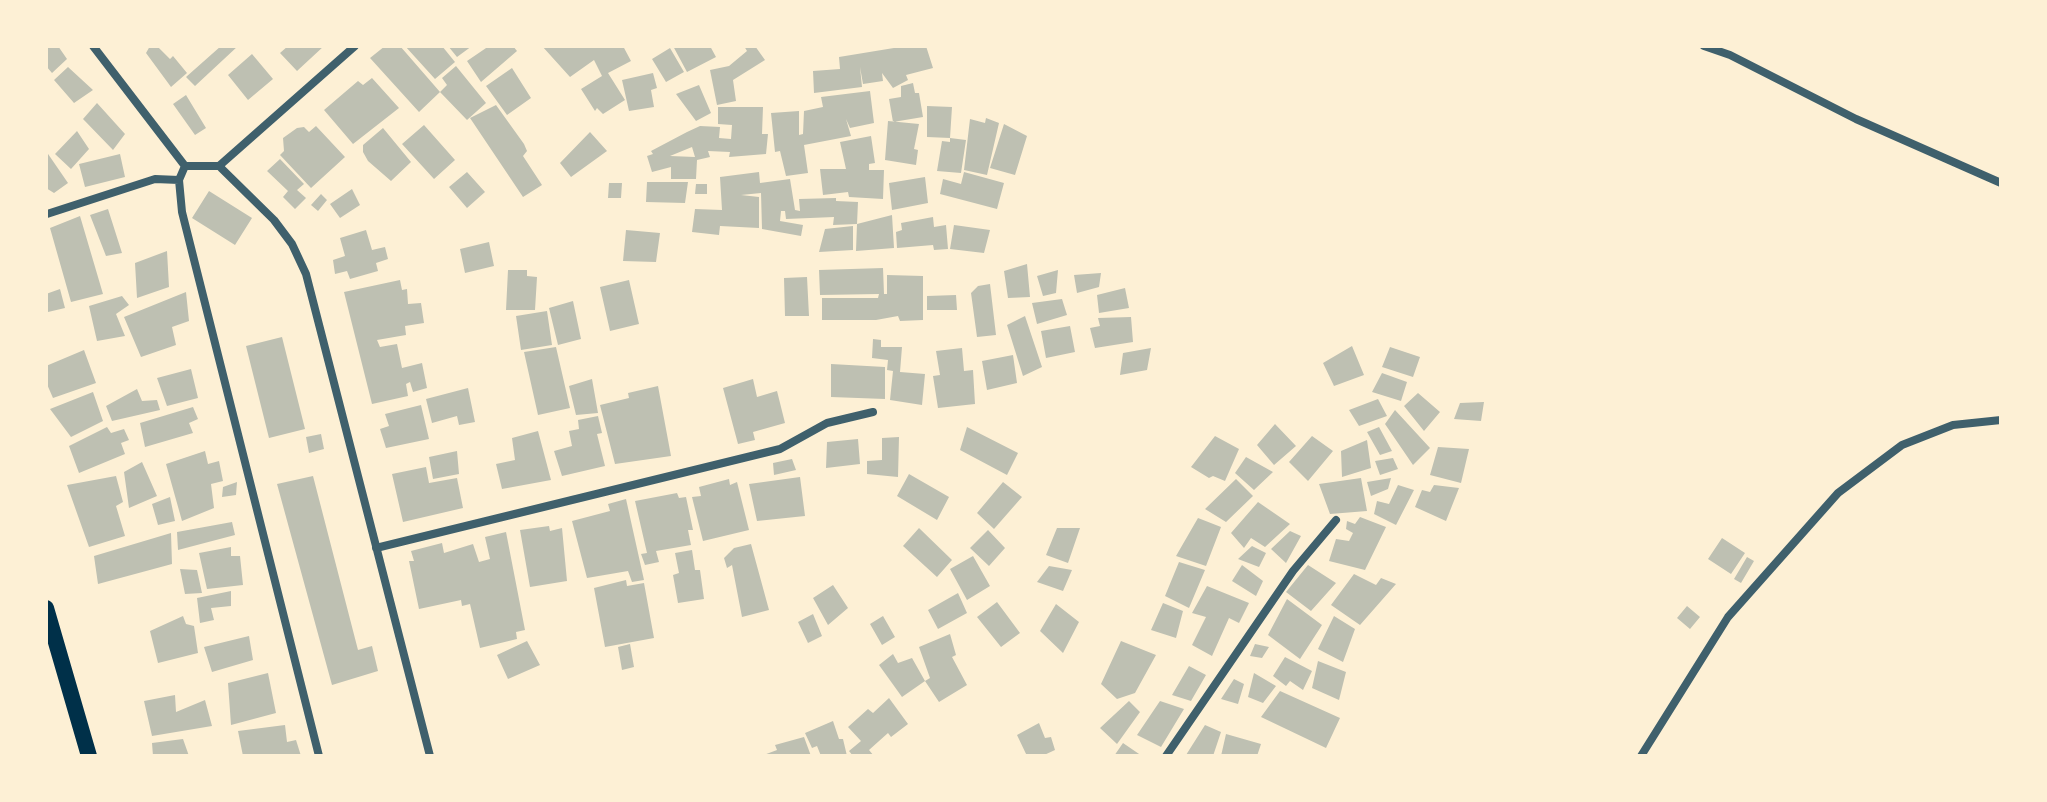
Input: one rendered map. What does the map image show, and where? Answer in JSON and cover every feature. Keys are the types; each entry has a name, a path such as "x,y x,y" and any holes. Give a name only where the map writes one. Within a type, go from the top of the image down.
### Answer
{"highway":[{"path":"46,608 89,756"}],"street":[{"path":"93,46 185,166"},
{"path":"185,166 219,166 355,46"},
{"path":"1704,46 1730,55 1856,119 2001,183"},
{"path":"185,166 179,180 185,227 319,756"},
{"path":"219,166 274,220 292,244 306,274 430,756"},
{"path":"47,214 155,179 179,180"},
{"path":"376,548 766,453 806,437 827,423 873,412"},
{"path":"1641,756 1728,617 1838,493 1902,445 1953,425 2001,420"},
{"path":"1166,756 1293,571 1336,520"}],"building":[{"path":"46,46 58,46 67,59 52,73 46,66"},
{"path":"150,46 157,46 170,59 173,56 187,73 171,87 146,53"},
{"path":"221,46 238,46 195,86 186,77"},
{"path":"288,46 324,46 297,71 280,53"},
{"path":"385,46 400,46 440,92 419,112 370,58"},
{"path":"405,46 442,46 455,62 435,79"},
{"path":"448,46 472,46 457,57"},
{"path":"489,46 513,46 517,51 481,82 467,61"},
{"path":"542,46 623,46 631,61 608,73 625,100 603,114 597,108 595,111 581,89 602,76 594,60 570,77"},
{"path":"673,46 710,46 716,57 687,72"},
{"path":"744,46 755,46 765,60 733,80 736,101 717,105 710,70 729,66 747,51"},
{"path":"906,46 926,46 933,68 906,75 908,80 893,88 882,73 883,81 863,84 860,67 862,87 814,93 813,71 840,69 839,57"},
{"path":"670,48 684,72 666,82 652,59"},
{"path":"252,54 273,79 248,100 228,75"},
{"path":"456,66 486,103 467,120 440,92 447,85 442,78"},
{"path":"68,67 93,90 74,103 54,80"},
{"path":"512,68 531,98 507,115 486,86"},
{"path":"653,73 657,88 651,90 654,107 629,111 622,80"},
{"path":"372,78 399,108 353,144 324,110 358,81 363,85"},
{"path":"913,83 915,93 919,93 923,117 893,122 889,99 901,97 901,86"},
{"path":"699,85 711,113 696,121 676,94"},
{"path":"870,91 874,123 850,128 846,119 851,136 804,145 808,173 786,176 780,151 775,152 771,113 799,111 799,135 803,134 804,111 823,107 821,97"},
{"path":"186,95 206,128 195,135 173,104"},
{"path":"97,103 125,134 113,150 83,119"},
{"path":"496,105 524,144 527,151 523,156 542,185 523,197 470,118"},
{"path":"927,106 952,107 950,138 927,137"},
{"path":"718,107 763,107 762,134 768,134 766,154 729,157 730,152 708,151 710,157 697,160 696,179 671,179 671,167 652,172 647,156 653,154 651,151 700,126 720,127 719,138 731,139 732,125 718,124","holes":["692,147 695,157 670,156"]},
{"path":"986,118 999,123 987,175 964,170 970,119 985,123"},
{"path":"888,121 919,124 914,149 918,150 916,165 885,160"},
{"path":"1004,124 1027,136 1015,175 990,168"},
{"path":"424,125 455,160 434,179 402,144"},
{"path":"316,126 345,157 311,188 280,155 284,151 283,138 297,128 304,127 309,132"},
{"path":"383,128 411,162 391,181 368,161 363,152 363,145"},
{"path":"77,131 89,149 71,169 55,154"},
{"path":"590,132 607,151 571,177 560,163"},
{"path":"871,136 875,163 869,164 869,170 884,170 883,199 849,197 848,192 823,195 820,169 846,169 840,142"},
{"path":"950,138 966,140 961,173 937,171 942,141 950,142"},
{"path":"46,151 68,183 54,193 46,188"},
{"path":"120,154 125,177 85,187 79,164"},
{"path":"280,159 304,184 297,190 306,198 295,209 283,197 288,191 267,171"},
{"path":"467,172 485,192 467,208 449,187"},
{"path":"759,172 760,183 790,179 795,210 800,211 799,199 836,198 836,201 858,202 857,224 833,225 834,217 786,219 785,211 781,211 780,221 803,225 801,236 762,229 761,193 741,195 759,197 759,228 720,226 719,235 692,232 695,209 722,210 720,177"},
{"path":"964,172 1004,183 997,209 940,194 943,179 961,184"},
{"path":"925,177 928,203 892,210 889,183"},
{"path":"647,182 688,182 685,203 646,202"},
{"path":"609,183 622,183 621,198 608,198"},
{"path":"696,184 707,184 707,194 695,194"},
{"path":"352,189 360,205 340,218 330,204"},
{"path":"209,191 252,218 235,245 192,218"},
{"path":"321,194 327,200 318,211 311,205"},
{"path":"108,209 122,253 106,256 90,215"},
{"path":"892,215 894,248 856,251 857,224"},
{"path":"80,216 103,294 71,302 50,228"},
{"path":"933,217 934,227 946,225 948,249 934,250 933,245 897,248 896,232 902,230 901,223"},
{"path":"954,225 990,230 984,253 950,249"},
{"path":"853,226 853,250 819,252 825,229"},
{"path":"366,230 372,250 385,247 388,259 376,263 378,271 350,279 347,271 335,274 333,260 345,256 340,238"},
{"path":"626,230 660,233 656,262 623,261"},
{"path":"489,242 494,266 465,273 460,249"},
{"path":"167,251 169,287 137,298 135,263"},
{"path":"1027,264 1030,297 1008,298 1004,271"},
{"path":"883,268 884,294 887,294 887,275 923,276 923,320 900,321 898,316 876,320 822,320 822,298 878,298 879,294 820,295 819,270"},
{"path":"508,270 527,270 527,276 537,277 535,310 506,310"},
{"path":"1058,270 1056,293 1043,296 1037,276"},
{"path":"1101,273 1099,287 1077,293 1074,275"},
{"path":"807,277 809,316 785,316 784,278"},
{"path":"400,280 402,290 407,289 408,304 421,303 424,323 405,326 406,335 377,340 380,347 397,344 402,368 422,363 427,388 413,392 410,382 406,384 408,396 372,404 344,292"},
{"path":"629,280 639,324 610,331 600,287"},
{"path":"990,284 996,335 977,337 971,293 978,286"},
{"path":"1125,288 1129,308 1099,313 1097,295"},
{"path":"60,289 65,308 48,312 46,294"},
{"path":"186,292 189,321 172,327 176,345 141,357 124,317"},
{"path":"956,295 957,310 927,310 927,296"},
{"path":"122,296 129,305 116,314 125,336 97,341 89,306"},
{"path":"1062,299 1067,315 1037,324 1032,303"},
{"path":"573,301 581,339 558,345 549,308"},
{"path":"547,311 552,345 521,350 516,316"},
{"path":"1025,316 1042,367 1023,376 1007,325"},
{"path":"1131,317 1133,342 1095,348 1090,328 1100,326 1098,318"},
{"path":"1070,326 1075,352 1046,358 1041,331"},
{"path":"282,337 305,429 269,438 246,346"},
{"path":"873,339 881,340 881,347 902,347 900,372 925,374 922,405 890,400 893,371 887,370 888,360 872,358"},
{"path":"1352,346 1364,375 1334,386 1323,363"},
{"path":"556,347 570,408 538,415 524,352"},
{"path":"1390,347 1420,357 1413,377 1382,367"},
{"path":"962,348 964,371 973,370 975,404 938,408 933,376 940,375 936,351"},
{"path":"1151,348 1147,370 1120,375 1123,353"},
{"path":"84,350 96,383 53,398 46,382 46,366"},
{"path":"1013,355 1017,383 987,390 982,361"},
{"path":"831,364 885,367 885,399 831,397"},
{"path":"191,369 198,398 167,406 157,378"},
{"path":"1382,373 1407,382 1401,401 1372,392"},
{"path":"592,379 598,413 576,415 569,386"},
{"path":"753,379 757,397 777,391 785,423 753,432 755,440 738,444 723,388"},
{"path":"658,386 671,456 615,464 600,405 629,398 628,393"},
{"path":"468,388 475,422 459,425 457,416 432,423 426,399"},
{"path":"137,389 142,401 157,400 160,410 112,421 106,406"},
{"path":"93,392 103,421 71,437 50,409"},
{"path":"1418,393 1440,412 1424,431 1404,406"},
{"path":"1378,399 1387,416 1359,426 1349,410"},
{"path":"1484,402 1481,421 1454,419 1460,403"},
{"path":"421,405 429,439 386,448 380,429 389,426 385,414"},
{"path":"193,407 198,419 189,423 193,433 145,447 140,423"},
{"path":"1395,410 1430,448 1413,465 1385,424"},
{"path":"598,416 602,433 597,434 605,466 562,476 554,451 572,446 569,431 579,429 578,420"},
{"path":"1275,424 1296,446 1274,465 1257,445"},
{"path":"107,427 111,433 124,429 129,440 121,443 125,454 79,473 69,446"},
{"path":"967,427 1018,453 1007,475 960,450"},
{"path":"1379,427 1392,451 1380,455 1367,432"},
{"path":"538,431 551,480 502,489 496,464 515,460 512,438"},
{"path":"321,434 324,449 309,453 306,437"},
{"path":"1215,436 1239,449 1225,481 1213,476 1209,478 1191,467"},
{"path":"1312,436 1333,451 1308,481 1289,462"},
{"path":"899,437 898,477 867,474 867,461 882,460 882,438"},
{"path":"858,439 860,464 826,468 827,442"},
{"path":"1367,440 1371,468 1342,477 1341,451"},
{"path":"1438,447 1469,449 1461,483 1430,475"},
{"path":"205,451 208,464 219,461 223,481 211,484 214,508 182,521 166,464"},
{"path":"457,451 459,474 433,479 429,457"},
{"path":"1246,457 1273,472 1254,490 1235,473"},
{"path":"1393,458 1398,469 1380,475 1375,461"},
{"path":"792,459 796,470 774,475 773,463"},
{"path":"142,462 157,496 129,508 124,472"},
{"path":"426,467 429,483 457,478 463,508 403,522 392,474"},
{"path":"909,474 949,497 937,520 897,496"},
{"path":"116,476 123,502 116,506 125,536 89,547 67,485"},
{"path":"313,476 358,650 372,646 378,671 332,685 277,484"},
{"path":"800,477 805,516 757,521 749,484"},
{"path":"1361,478 1367,511 1330,514 1319,484"},
{"path":"1391,478 1388,489 1371,496 1367,482"},
{"path":"729,479 730,485 737,482 749,530 703,541 692,497 701,496 699,487"},
{"path":"1236,479 1253,496 1226,522 1205,509"},
{"path":"237,482 236,495 222,497 223,487"},
{"path":"1003,482 1022,497 994,529 977,513"},
{"path":"1398,485 1414,490 1396,525 1374,514 1377,501 1389,504"},
{"path":"1434,485 1459,488 1446,521 1415,507 1422,490 1430,492"},
{"path":"677,493 679,498 686,497 693,530 688,530 691,545 656,551 659,562 645,565 641,554 647,553 635,501"},
{"path":"170,497 175,521 158,525 152,504"},
{"path":"626,499 644,580 632,582 628,571 587,578 572,521 610,511 608,504"},
{"path":"1258,502 1290,524 1265,547 1251,538 1244,548 1231,533"},
{"path":"1360,517 1386,527 1365,570 1329,561 1336,539 1349,541 1353,533 1346,529 1347,521 1355,524"},
{"path":"1198,518 1221,527 1206,566 1176,556"},
{"path":"232,522 235,535 178,550 177,532"},
{"path":"549,526 550,531 562,528 567,581 530,587 520,530"},
{"path":"919,528 952,560 937,577 903,546"},
{"path":"1057,528 1080,528 1068,563 1046,555"},
{"path":"988,530 1005,548 989,566 970,548"},
{"path":"1290,531 1301,536 1286,563 1271,549"},
{"path":"506,532 525,630 516,632 517,639 480,648 470,604 462,606 461,600 419,609 409,561 414,561 411,551 442,543 444,553 473,544 479,562 490,559 485,537"},
{"path":"171,533 172,564 98,584 94,556"},
{"path":"1722,538 1745,553 1731,574 1708,559"},
{"path":"751,544 769,610 742,617 732,565 727,568 724,558 734,548"},
{"path":"1252,546 1266,553 1259,567 1238,559"},
{"path":"231,547 231,556 240,556 243,585 207,589 199,553"},
{"path":"692,550 695,570 700,570 704,599 678,603 673,575 679,573 675,553"},
{"path":"973,556 990,586 967,600 950,569"},
{"path":"1747,557 1754,561 1741,583 1734,579"},
{"path":"1179,562 1205,570 1189,608 1165,596"},
{"path":"1242,565 1263,581 1256,596 1232,581"},
{"path":"1308,565 1336,583 1311,611 1286,592"},
{"path":"1049,566 1072,570 1063,591 1037,582"},
{"path":"180,569 197,570 202,593 185,594"},
{"path":"1354,574 1376,585 1381,578 1396,584 1360,625 1331,605"},
{"path":"626,580 627,586 644,583 654,638 605,647 594,588"},
{"path":"833,585 848,608 828,625 813,598"},
{"path":"1207,586 1249,603 1239,623 1229,618 1212,656 1192,645 1206,617 1192,613"},
{"path":"231,591 231,606 211,608 214,620 200,623 197,598"},
{"path":"958,593 967,613 938,629 928,610"},
{"path":"1287,599 1322,625 1300,659 1268,635"},
{"path":"997,602 1020,633 1001,647 977,617"},
{"path":"1163,603 1183,611 1176,638 1151,630"},
{"path":"1056,604 1079,622 1063,653 1040,631"},
{"path":"1687,606 1700,617 1690,629 1677,618"},
{"path":"813,614 822,636 808,643 798,622"},
{"path":"183,616 186,624 194,626 198,653 158,663 150,631"},
{"path":"883,616 895,637 882,645 870,624"},
{"path":"1334,616 1355,629 1343,662 1318,649"},
{"path":"950,634 956,655 952,657 967,685 939,702 925,681 930,678 919,647"},
{"path":"249,636 253,660 212,672 204,647"},
{"path":"527,641 540,665 508,679 497,655"},
{"path":"1121,641 1156,655 1135,693 1117,699 1101,684"},
{"path":"630,644 634,667 622,670 618,647"},
{"path":"1255,644 1269,647 1262,658 1250,656"},
{"path":"893,654 898,663 912,658 925,681 902,697 879,665"},
{"path":"1285,657 1312,671 1303,690 1290,681 1286,686 1273,676"},
{"path":"1318,661 1346,672 1339,700 1312,688"},
{"path":"1189,666 1206,675 1191,701 1172,695"},
{"path":"268,673 276,713 231,725 228,683"},
{"path":"1254,673 1276,686 1263,703 1248,697"},
{"path":"1234,679 1244,684 1238,704 1221,699"},
{"path":"1280,691 1340,718 1326,748 1261,717"},
{"path":"175,695 176,712 205,700 212,726 152,736 144,701"},
{"path":"889,698 908,724 891,737 888,733 869,750 874,756 853,756 849,751 861,741 848,727 868,709 873,713"},
{"path":"1129,701 1140,712 1117,744 1100,728"},
{"path":"1160,701 1184,709 1161,747 1137,735"},
{"path":"833,721 839,739 843,739 847,756 821,756 817,746 812,748 805,733"},
{"path":"1039,723 1045,738 1051,737 1055,750 1042,756 1027,756 1017,735"},
{"path":"285,725 287,742 296,740 301,756 243,756 238,731"},
{"path":"1205,725 1221,732 1213,756 1186,755"},
{"path":"1226,734 1261,744 1257,756 1221,756"},
{"path":"804,737 811,756 761,756 777,750 775,745"},
{"path":"183,739 189,756 153,756 152,743"},
{"path":"1123,743 1142,756 1114,756"}]}
